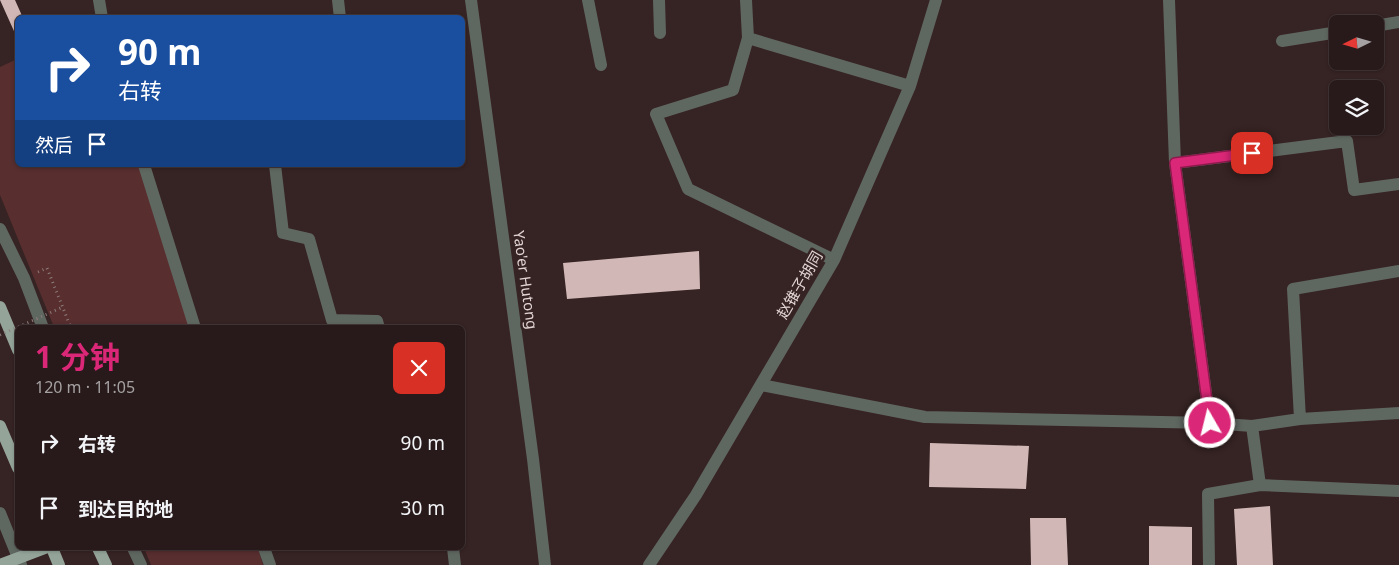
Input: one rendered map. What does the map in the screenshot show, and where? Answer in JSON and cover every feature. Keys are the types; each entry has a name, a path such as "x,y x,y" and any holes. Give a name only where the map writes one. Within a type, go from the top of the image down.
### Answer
{"main road":[{"path":"0,307 15,343"},
{"path":"0,426 15,461"},
{"path":"0,565 19,561 41,550"},
{"path":"53,550 59,565"},
{"path":"99,550 106,565"}],"street":[{"path":"99,0 102,15"},
{"path":"338,0 340,15"},
{"name":"Yao'er Hutong","path":"471,0 533,458 545,565"},
{"path":"588,0 601,64"},
{"path":"659,0 660,33"},
{"path":"746,0 748,38 733,90 656,114 688,189 834,260"},
{"name":"赵锥子胡同","path":"649,565 696,495 834,260 910,86 936,0"},
{"path":"1169,0 1175,163 1210,423"},
{"path":"1384,24 1399,22"},
{"path":"1282,41 1329,33"},
{"path":"748,38 910,86"},
{"path":"1175,163 1347,141 1354,190 1399,184"},
{"path":"145,167 194,325"},
{"path":"275,167 283,233 309,239 332,320 378,321 379,325"},
{"path":"0,229 24,278 42,325"},
{"path":"1300,419 1293,289 1399,271"},
{"path":"761,386 925,417 1210,423 1252,426 1300,419 1399,414"},
{"path":"1252,426 1260,485"},
{"path":"1209,565 1208,494 1260,485 1399,491"},
{"path":"0,513 19,561"},
{"path":"134,550 141,565"},
{"path":"265,550 270,565"},
{"path":"453,550 455,565"}],"path":[{"path":"47,268 71,325"},
{"path":"22,325 63,307"},
{"path":"0,335 15,328"}],"shaded area":[{"path":"15,60 15,167 141,167 189,325 53,325 0,195 0,67"},
{"path":"145,550 259,550 263,565 151,565"}],"building":[{"path":"0,0 15,0 22,15 15,15 15,33"},
{"path":"699,251 700,289 567,299 563,263"},
{"path":"930,443 1029,446 1026,489 929,487"},
{"path":"1270,506 1273,565 1237,565 1234,509"},
{"path":"1030,518 1066,518 1068,565 1031,565"},
{"path":"1149,526 1192,527 1192,565 1149,565"}],"route":[{"path":"1210,423 1175,163 1252,153"}]}
